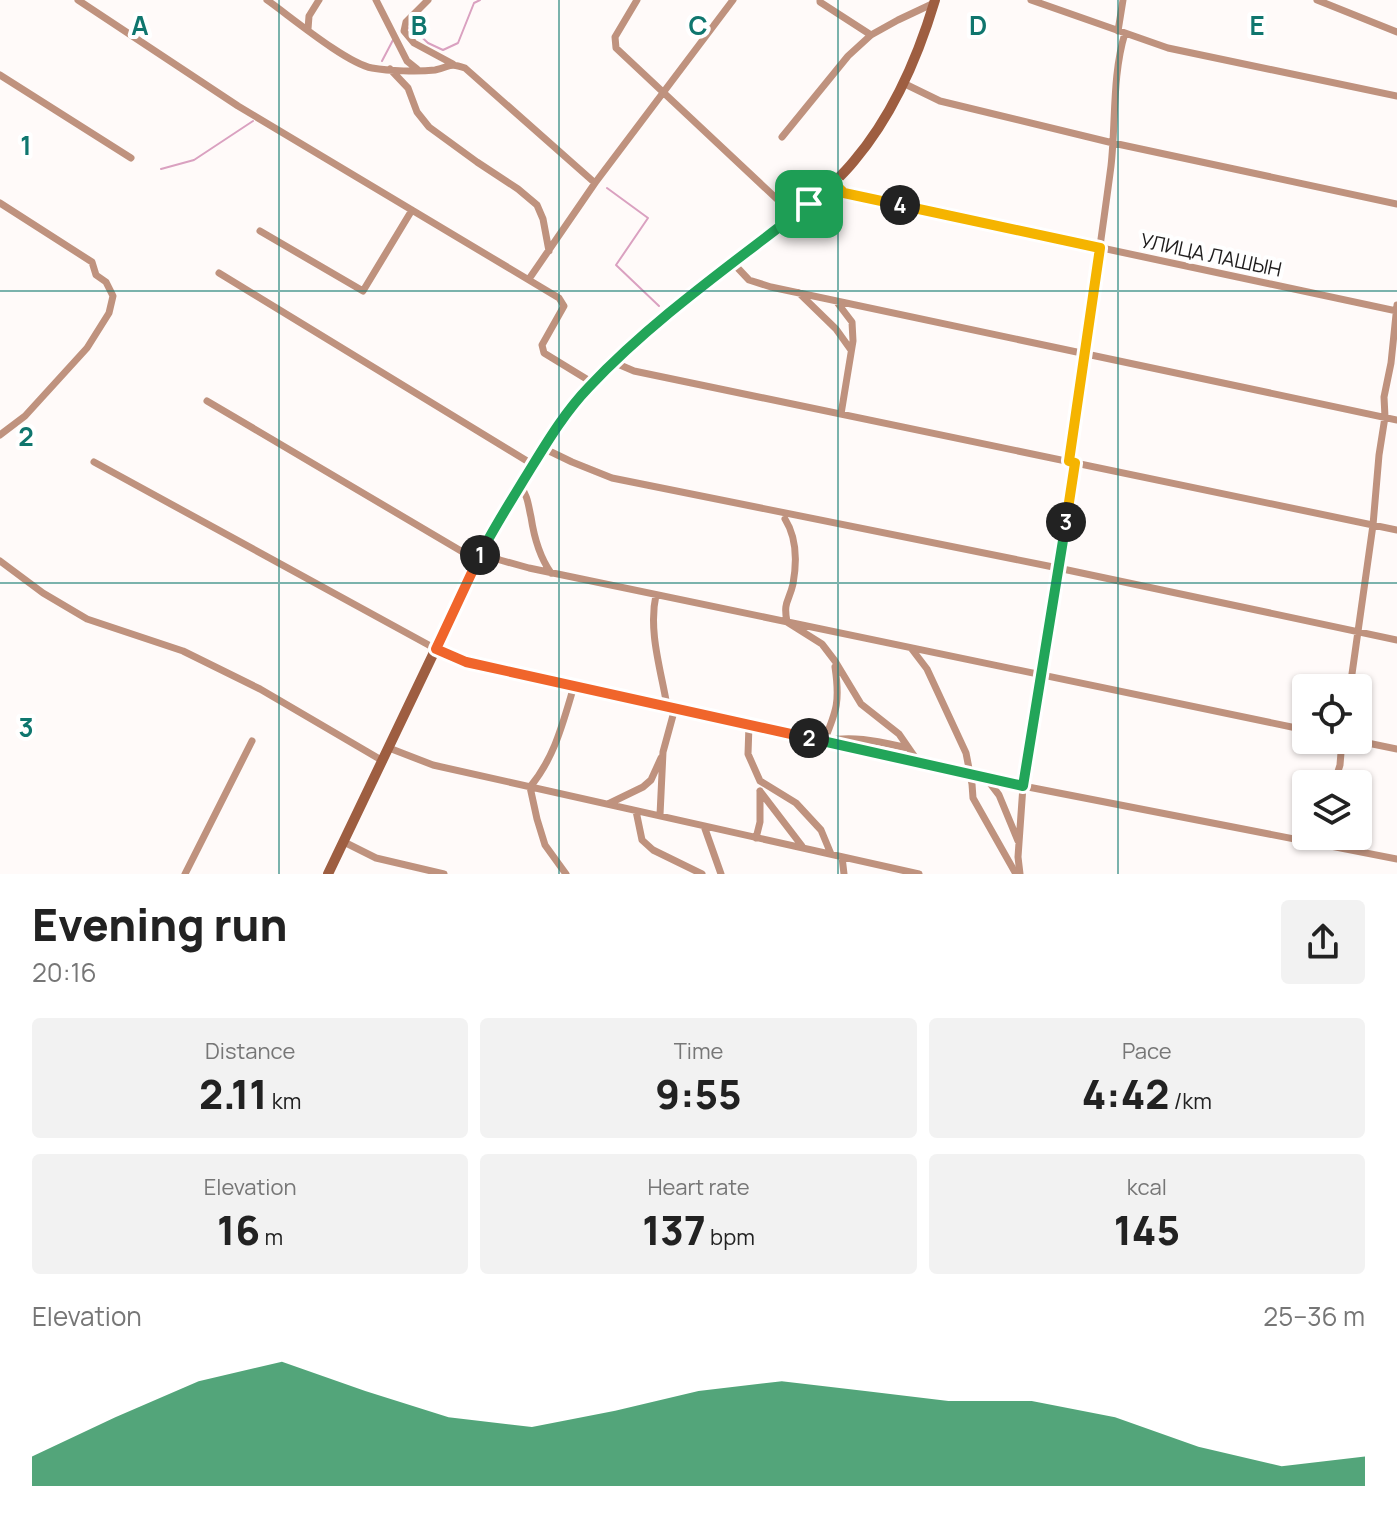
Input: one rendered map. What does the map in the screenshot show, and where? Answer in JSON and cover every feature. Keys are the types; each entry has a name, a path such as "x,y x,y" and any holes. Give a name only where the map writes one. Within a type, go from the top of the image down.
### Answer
{"main road":[{"path":"328,874 493,529 560,423 593,383 642,334 834,183 855,161 903,83 926,30 934,2"}],"street":[{"path":"78,0 238,106 559,298 564,306 542,345 544,353 593,383"},
{"path":"267,0 350,60 371,68 419,71 453,64"},
{"path":"308,29 309,16 319,0"},
{"path":"376,0 407,61 419,71"},
{"path":"428,0 406,22 404,31 414,43 465,68 595,183"},
{"path":"637,0 615,37 616,48 794,215"},
{"path":"529,279 595,183 733,0"},
{"path":"820,0 871,35"},
{"path":"1031,0 1168,48 1397,96"},
{"path":"1018,874 1023,786 1058,568 1113,143 1123,0"},
{"path":"1317,0 1397,32"},
{"path":"782,137 848,56 871,35 934,2"},
{"path":"390,69 408,88 417,112 429,127 537,205 549,251"},
{"path":"0,75 131,158"},
{"path":"903,83 940,101 1113,143 1397,204"},
{"name":"УЛИЦА ЛАШЫН","path":"834,183 844,193 1397,309"},
{"path":"0,203 92,262 96,275 106,282 113,296 109,313 87,348 25,416 0,435"},
{"path":"260,231 363,291 412,210"},
{"path":"733,263 749,280 771,287 1397,420"},
{"path":"219,273 532,464"},
{"path":"798,293 836,329 851,350"},
{"path":"836,301 852,322 853,341 841,414"},
{"path":"1352,674 1373,525 1385,417 1384,397 1397,309"},
{"path":"613,362 634,371 1397,530"},
{"path":"207,401 480,556 1292,727"},
{"path":"543,448 612,478 1397,640"},
{"path":"94,462 436,649 466,662 1023,786 1292,835"},
{"path":"520,486 527,495 541,559 551,573"},
{"path":"785,519 795,540 793,585 784,608 787,622 822,644 861,704 899,734 919,763"},
{"path":"0,561 43,593 87,619 183,651 260,689 383,761"},
{"path":"656,595 654,634 671,707 663,752 660,815"},
{"path":"818,629 822,644"},
{"path":"911,648 927,669 966,753 973,798 1018,874"},
{"path":"824,741 836,711 839,692 835,661"},
{"path":"530,787 543,772 560,735 574,686"},
{"path":"749,725 748,754 760,781 760,822 756,838"},
{"path":"824,741 843,737 860,738 909,748"},
{"path":"185,874 252,741"},
{"path":"1372,744 1397,749"},
{"path":"389,748 433,765 919,874"},
{"path":"608,804 633,793 651,780 663,752"},
{"path":"986,777 999,795 1019,843"},
{"path":"760,781 796,803 821,830 831,854"},
{"path":"530,787 545,845 566,874"},
{"path":"760,791 802,847"},
{"path":"636,811 642,840 653,850 702,874"},
{"path":"704,826 721,874"},
{"path":"344,842 376,858 444,874"},
{"path":"1359,850 1397,859"},
{"path":"842,857 844,874"}],"waterway":[{"path":"407,29 411,27 428,43 443,50 458,43 474,3 480,0"},
{"path":"382,61 393,40"},
{"path":"161,169 194,160 253,121"},
{"path":"607,188 648,218 616,265 659,306"}],"route":[{"path":"834,183 844,193 1100,248 1069,461 1075,463 1023,786 466,662 436,649 493,529 532,464 587,389 642,334 809,204 834,183"}]}
